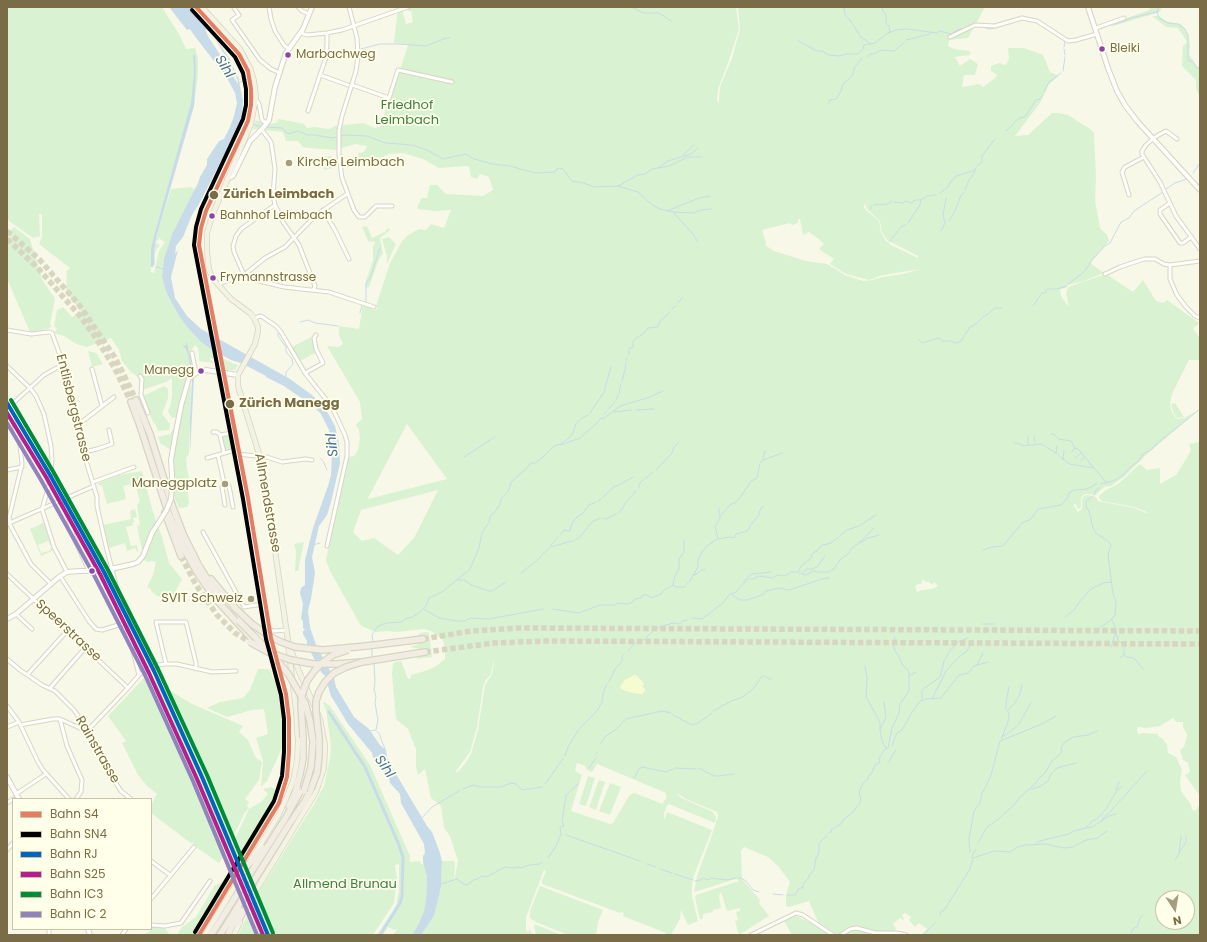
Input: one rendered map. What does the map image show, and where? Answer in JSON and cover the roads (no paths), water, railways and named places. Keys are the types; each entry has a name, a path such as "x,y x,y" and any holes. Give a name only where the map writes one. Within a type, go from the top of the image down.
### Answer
{"highway":[{"path":"181,556 169,525 133,401 153,443 178,520 191,550 225,608"},
{"path":"155,475 175,530 202,580 225,608 278,666 300,701 307,721 310,745 307,771 288,826"},
{"path":"191,550 205,572 241,614 257,628 275,640 288,645 316,650 423,639"},
{"path":"250,642 276,655 300,662 325,665 362,662 425,652"},
{"path":"210,935 289,812 300,790 303,753 301,700 307,681 317,667 328,658 342,652 366,646"},
{"path":"220,935 305,801 311,789 317,773 319,756 320,742 316,699 319,692 325,682 334,673 362,662"},
{"path":"273,837 289,806 300,790"},
{"path":"248,865 276,830"},
{"path":"229,935 252,884"},
{"path":"210,935 238,893"},
{"path":"229,935 252,896"},
{"path":"223,935 236,909"},
{"path":"215,935 227,910"}],"main road":[{"path":"7,619 16,614 60,576 67,572 80,570 102,571 133,564 141,559 153,531 168,508 171,499 171,460 179,414 187,384 194,374 206,370 238,375 255,344 258,331 254,318 250,313 227,296 217,284 210,270 206,242 212,216 251,125 256,97 252,74 244,55 235,42 202,7"},
{"path":"228,179 232,176 250,141 264,127 270,115 280,69 289,50 301,32 312,7"},
{"path":"1088,7 1107,64 1122,100 1132,116 1200,190"},
{"name":"Allmendstrasse","path":"205,935 284,805 295,776 297,761 298,742 287,630 267,495 260,457 238,386 238,375"},
{"name":"Allmendstrasse","path":"234,935 252,896 313,797 323,773 326,751 323,729 288,641"},
{"path":"293,684 299,680 304,683"},
{"path":"7,777 16,798"}],"street":[{"path":"269,7 273,27 280,40 289,50"},
{"path":"298,7 302,11 309,14"},
{"path":"349,7 358,45 358,56 356,71 350,85 339,130 338,148 340,166 347,194 359,218 365,217 376,206 392,206"},
{"path":"301,32 307,35 326,33 354,26 408,7"},
{"path":"235,9 239,15 232,20 256,54 270,68 280,73"},
{"path":"950,37 974,25 995,26 1022,18 1033,19 1041,23 1068,41 1097,34"},
{"path":"1096,28 1124,18"},
{"path":"308,111 327,51 326,33"},
{"path":"320,75 389,98 398,70 452,82"},
{"path":"256,97 273,155 273,195 275,205 283,222 295,238 307,262 315,286 314,289"},
{"path":"1177,139 1166,131 1153,138 1142,151 1144,157 1160,182 1176,216 1200,249"},
{"path":"1129,195 1122,172 1125,167 1144,157"},
{"path":"217,284 244,275 265,258 285,247 310,221 323,210 347,194"},
{"path":"1170,203 1160,210 1160,214 1180,243 1183,243 1191,237"},
{"path":"275,205 241,229 236,236 233,246 234,252 244,275 247,278 284,287 314,289 329,292 374,307"},
{"path":"323,210 335,230 348,259"},
{"path":"1104,274 1117,268 1144,260 1155,259 1164,264 1170,265 1200,261"},
{"path":"1170,265 1170,279 1177,295 1186,307 1195,316 1200,318"},
{"path":"254,318 261,316 278,328 305,373 332,407 343,429 347,442 347,456 327,546"},
{"name":"Entlisbergstrasse","path":"7,330 31,334 51,332 75,408 76,420 79,426 84,452 93,484 100,522 139,675"},
{"path":"305,373 323,363 316,349 314,338 316,335"},
{"path":"192,352 194,374"},
{"path":"51,584 31,564 8,523 22,467 20,445 9,407 44,375 62,365"},
{"path":"7,366 30,388 36,396 44,414 52,446 51,476 42,508 54,546 67,572"},
{"path":"92,369 102,406"},
{"path":"140,376 142,379 142,394 148,413"},
{"path":"224,396 236,452 263,604 264,621 268,628 275,631 287,630"},
{"path":"79,426 83,421 114,397"},
{"path":"84,452 97,450 112,444 109,430"},
{"path":"213,432 217,432 220,435 232,433"},
{"path":"220,435 224,453"},
{"path":"207,458 224,453 236,452 267,457 282,462 305,459 312,460"},
{"path":"218,455 224,483 222,487 225,506"},
{"path":"7,470 22,467"},
{"path":"8,523 134,467"},
{"path":"224,483 229,486 233,507"},
{"path":"64,499 73,536 89,571"},
{"path":"203,532 244,607 263,604"},
{"name":"Speerstrasse","path":"7,574 128,688"},
{"path":"60,576 89,621 96,629 102,630 126,624"},
{"path":"16,614 32,629"},
{"path":"166,664 156,622 186,622 196,663 196,669"},
{"path":"27,675 67,631"},
{"path":"50,688 86,648"},
{"name":"Rainstrasse","path":"7,659 27,675 42,685 50,688 74,710 87,730 117,785 121,791 130,798"},
{"path":"7,727 50,719 60,719 87,730 139,675 149,668 166,664 182,665 212,672 236,671"},
{"path":"7,706 19,724 38,762 46,774 68,798"},
{"path":"60,719 65,740 82,780 81,792 77,798"},
{"path":"16,798 46,774"},
{"path":"152,898 194,847"},
{"path":"152,862 170,875"},
{"path":"152,925 165,926 182,923 210,881"},
{"path":"751,935 794,914 800,913 833,935"},
{"path":"841,935 850,929 857,928 875,933 897,933 906,935"}],"water":[{"name":"Sihl","path":"169,7 190,7 203,20 231,61 237,77 238,76 243,101 241,122 192,215 183,237 176,246 175,254 178,250 171,277 175,298 187,316 201,329 290,379 312,395 325,408 335,426 339,443 340,463 331,502 327,515 319,526 312,557 315,573 308,611 310,627 316,645 334,678 336,687 354,717 369,729 380,745 386,750 387,757 393,769 432,832 440,853 442,861 441,887 434,916 421,935 412,935 424,911 426,900 427,877 423,862 423,856 425,853 424,844 401,803 400,794 390,783 389,778 380,768 372,753 348,724 331,696 325,676 321,672 303,634 303,631 305,630 301,619 303,604 300,593 301,588 305,585 305,560 313,528 331,475 332,453 329,430 321,414 313,406 284,386 241,363 231,360 212,350 201,342 179,316 167,294 162,277 164,259 172,234 207,165 207,159 219,141 224,139 230,127 237,103 235,93 227,78 190,29 187,30","holes":["205,29 210,32 229,60 238,84 209,38"]},
{"path":"193,55 195,55 196,68 194,106 156,238 154,265 151,267 151,249 154,236 191,103 194,72"},
{"path":"186,343 194,378 190,454 192,379 188,354 183,346 186,346"}],"waterway":[{"path":"632,7 643,13 659,13 671,21"},
{"path":"844,7 845,15 861,37 871,44"},
{"path":"882,7 883,12 886,14 886,23 889,26 890,32"},
{"path":"1159,7 1157,12 1159,18 1168,23 1178,24 1185,29 1188,35 1188,60 1193,62 1197,68 1200,68"},
{"path":"1100,29 1131,18 1157,12"},
{"path":"983,27 989,29 995,28"},
{"path":"798,41 817,51 822,51 829,55 839,56 858,54 863,49 864,45 875,43 888,33 896,30 907,29 937,33 940,31 951,34 957,30 966,28"},
{"path":"906,40 930,34"},
{"path":"1058,36 1065,41"},
{"path":"1075,39 1082,37"},
{"path":"361,49 380,44 426,46 446,38 450,38"},
{"path":"1064,47 1065,41"},
{"path":"867,57 870,54 874,54 881,50 894,51 904,43"},
{"path":"1064,49 1065,55"},
{"path":"1063,71 1065,57"},
{"path":"828,104 830,100 836,99 843,84 852,76 855,67 862,58"},
{"path":"1044,92 1049,82 1061,73"},
{"path":"239,83 249,79"},
{"path":"1006,131 1019,118 1025,117 1036,100 1040,99 1043,95"},
{"path":"240,121 249,123"},
{"path":"252,124 262,127"},
{"path":"266,127 282,128 288,134 298,131 308,135 333,138 345,135 367,136 386,143 412,145 427,150 443,159 466,154 474,159 492,164 510,166 535,173 555,172 558,168 563,169 572,181 584,183 594,187 618,186 638,192 651,204 660,209 673,212 694,213 700,210 711,209"},
{"path":"977,166 982,162 982,156 995,139"},
{"path":"683,155 694,145"},
{"path":"658,168 668,161 691,154 698,148"},
{"path":"618,186 638,175 645,174 652,169 669,166 688,157 702,157"},
{"path":"1193,173 1200,163"},
{"path":"940,193 948,187 956,176 973,171 976,168"},
{"path":"965,190 975,170"},
{"path":"1166,189 1175,183 1187,179"},
{"path":"1068,284 1084,272 1093,259 1110,243 1121,222 1129,218 1134,211 1163,192"},
{"path":"949,221 955,211 961,195 964,193"},
{"path":"894,202 903,203 906,201 911,203 915,200 921,200 927,196 936,195"},
{"path":"667,211 699,198 710,196"},
{"path":"941,231 945,223 943,215 946,198"},
{"path":"908,223 920,205 921,200"},
{"path":"874,205 888,204 892,201"},
{"path":"674,213 698,242"},
{"path":"889,242 901,227 906,225"},
{"path":"366,302 366,284 371,276 380,248"},
{"path":"156,267 163,269"},
{"path":"1033,306 1042,293 1045,293 1047,289 1057,289 1067,286"},
{"path":"678,303 683,297"},
{"path":"360,313 362,305"},
{"path":"672,309 676,306"},
{"path":"918,339 922,343 939,338 943,341 957,343 961,341 970,327 976,324 984,316 995,308 1002,308"},
{"path":"629,355 629,349 633,347 633,341 643,334 648,328 657,327 661,320 670,312"},
{"path":"300,322 308,320 315,323 338,326"},
{"path":"278,333 278,336 286,347 286,352 292,359 293,364 286,372 286,378"},
{"path":"622,381 626,363"},
{"path":"590,413 604,392 611,367"},
{"path":"619,393 621,384"},
{"path":"561,445 580,438 601,418 603,419 620,406 647,398 663,391"},
{"path":"616,400 618,395"},
{"path":"608,409 615,402"},
{"path":"636,410 654,409"},
{"path":"1101,484 1113,481 1123,475 1130,467 1139,461 1143,454 1152,449 1200,409"},
{"path":"614,412 631,410"},
{"path":"604,414 607,411"},
{"path":"489,522 491,515 494,513 500,504 501,499 509,490 511,482 531,463 535,463 554,446 561,444 572,435 576,424 588,415"},
{"path":"1051,434 1054,434 1059,439 1071,441 1075,448 1079,450 1094,468"},
{"path":"1028,436 1028,445"},
{"path":"1034,436 1035,443"},
{"path":"464,457 495,437"},
{"path":"656,470 672,453 674,447 679,442"},
{"path":"1014,443 1023,446 1041,444 1056,453 1069,464 1094,468 1106,482"},
{"path":"1056,453 1057,446"},
{"path":"1072,452 1075,448"},
{"path":"1063,460 1064,450"},
{"path":"763,459 765,451"},
{"path":"553,609 579,613 600,605 614,605 618,603 628,604 633,602 635,599 641,598 643,595 647,595 652,598 661,594 664,590 673,585 676,587 684,587 690,581 698,567 698,561 702,552 707,546 718,538 715,527 720,519 720,516 730,505 736,502 751,481 757,478 760,463 763,460 782,453"},
{"path":"1075,458 1081,453"},
{"path":"1081,461 1084,457"},
{"path":"320,458 327,470"},
{"path":"645,479 653,472"},
{"path":"603,497 613,487 633,477"},
{"path":"639,488 639,484 643,480"},
{"path":"983,550 1003,546 1022,523 1031,519 1038,509 1061,505 1068,497 1069,493 1074,490 1087,489 1095,485"},
{"path":"1094,495 1096,490 1099,488"},
{"path":"619,513 636,491"},
{"path":"1093,496 1086,501 1086,507 1089,511 1093,528 1096,533 1111,545 1108,555 1113,594 1116,601 1115,615 1093,633"},
{"path":"561,534 564,530 570,531 572,523 577,517 583,513 589,505 596,502"},
{"path":"718,539 729,537 734,538 736,534 747,531 759,515 759,512 763,506"},
{"path":"719,508 719,515"},
{"path":"603,518 606,519 616,514"},
{"path":"692,618 702,619 723,603 729,595 736,592 748,579 753,579 759,576 773,578 777,575 785,576 791,572 798,572 801,566 810,559 813,553 823,545 831,543 847,530 859,526 876,515"},
{"path":"575,540 579,538 592,522 600,518"},
{"path":"373,643 372,635 378,626 386,623 402,622 405,619 412,617 426,606 429,598 442,592 470,569 479,548 482,533 488,524"},
{"path":"799,573 805,575 814,571 828,572 834,569 840,560 874,528"},
{"path":"860,543 868,538 879,535"},
{"path":"551,545 558,537"},
{"path":"673,585 675,576 679,569 679,559 684,552 684,540"},
{"path":"521,573 550,547 573,541"},
{"path":"313,545 320,543"},
{"path":"803,573 806,569 813,569 818,566 825,556"},
{"path":"693,575 697,574 701,570 705,570"},
{"path":"744,581 751,574 771,572"},
{"path":"732,595 740,600 747,600 762,595 766,591 779,588 789,590 829,578"},
{"path":"457,580 464,580 471,585 489,591 492,591 506,582"},
{"path":"1065,617 1074,610 1091,589 1103,583 1112,582"},
{"path":"424,609 439,618 457,621 464,621 471,618 489,619 543,609"},
{"path":"628,651 639,640 644,640 656,628 673,623 680,624 687,620"},
{"path":"1112,620 1116,629 1118,640 1124,646 1124,654 1126,657 1134,658 1143,669"},
{"path":"983,624 994,624"},
{"path":"1111,647 1116,632"},
{"path":"829,833 841,824 843,820 854,811 860,803 861,800 859,792 863,783 868,779 876,764 880,762 879,759 884,750 888,748 892,728 899,713 900,704 909,691 909,673 902,665 900,658 895,651 893,643 895,637"},
{"path":"922,700 922,690 940,677 944,661 950,651 958,642 968,638"},
{"path":"932,699 946,671 960,656 966,652 974,640"},
{"path":"372,648 372,655 374,659"},
{"path":"977,665 983,653"},
{"path":"1120,658 1124,654"},
{"path":"609,682 624,655"},
{"path":"370,731 376,730 378,720 374,690 374,662"},
{"path":"892,746 897,733 902,730 920,701 941,698 959,675 968,673 974,666 988,662"},
{"path":"865,666 867,678 866,697 880,722 880,729"},
{"path":"909,676 916,672"},
{"path":"713,711 731,701 743,697 754,688 762,676 771,679"},
{"path":"565,756 568,747 579,729 597,711 602,702 603,693 607,684"},
{"path":"1008,710 1020,694 1022,685"},
{"path":"1002,737 1008,722 1009,713 1006,709 1006,702 1009,687"},
{"path":"884,702 886,717 880,729 882,741 886,748"},
{"path":"1002,739 1002,737 1019,724 1031,703"},
{"path":"606,736 614,731 626,719 662,711 671,713"},
{"path":"329,712 365,767 403,857 402,896 400,903 380,935"},
{"path":"673,715 692,725 698,723 712,713"},
{"path":"970,852 969,839 974,811 980,803 982,793 991,775 1000,741 1042,724 1056,716"},
{"path":"377,731 385,749"},
{"path":"978,843 987,827 1014,805 1020,797 1045,773 1052,761 1062,752 1061,747 1064,743 1073,737 1088,735 1097,731"},
{"path":"601,743 605,737"},
{"path":"888,763 896,750"},
{"path":"589,768 596,758"},
{"path":"545,784 563,759"},
{"path":"1031,789 1039,787 1048,781 1051,774 1057,768 1076,763"},
{"path":"634,778 639,769 642,767 666,772 673,769"},
{"path":"675,768 696,769"},
{"path":"699,768 714,776 734,774"},
{"path":"1102,822 1106,815 1147,771"},
{"path":"1116,791 1119,782"},
{"path":"463,789 473,785 481,787 501,787 511,783 516,784 522,790 542,787"},
{"path":"548,858 556,846 561,834 560,827 564,826 562,822 566,795 578,784"},
{"path":"1117,791 1122,786"},
{"path":"422,818 432,807 459,791"},
{"path":"1034,845 1040,841 1086,828 1106,809 1116,792"},
{"path":"1086,828 1092,827 1109,816 1116,814"},
{"path":"973,858 994,851 1010,852 1025,845 1045,844 1064,848 1073,847 1086,840 1098,838 1107,831"},
{"path":"566,835 640,861"},
{"path":"787,895 795,895 799,888 803,888 803,884 814,870 816,858 819,853 819,843 827,836"},
{"path":"1175,860 1179,854 1181,836"},
{"path":"1179,853 1186,842 1186,837"},
{"path":"940,915 970,869 973,858 972,856 976,849"},
{"path":"441,884 457,879 467,885 475,879 476,880 482,876 487,877 504,867 521,868 529,865 540,864 542,862"},
{"path":"647,864 656,867"},
{"path":"660,869 672,873"},
{"path":"675,874 693,880"},
{"path":"695,881 703,878 708,880 711,878 726,880 736,878"},
{"path":"738,878 746,881 753,890 759,892"},
{"path":"773,894 783,895"},
{"path":"1130,935 1134,928 1137,927 1140,918 1143,915"},
{"path":"923,935 935,923"}],"tunnel":[{"path":"7,231 39,259 80,306 114,356 136,400"},
{"path":"7,239 37,267 79,315 94,335 114,367 131,402"},
{"path":"181,556 196,585 217,615 235,633 250,642"},
{"path":"423,639 471,631 520,628 1200,631"},
{"path":"425,652 494,643 546,641 1200,644"}],"rail line":[{"name":"S4","path":"196,7 239,54 248,71 251,89 251,105 248,121 206,211 201,228 199,245 248,498 271,638 286,694 289,719 287,777 279,803 199,935"},
{"name":"SN4","path":"192,10 235,57 243,73 246,89 246,105 243,119 201,209 196,227 194,245 243,499 266,639 281,695 284,719 282,776 274,801 195,932"},
{"name":"IC3","path":"11,400 108,570 158,669 207,775 273,933"},
{"name":"RJ","path":"7,403 50,475 104,572 154,671 202,777 268,935"},
{"name":"S25","path":"7,413 46,477 100,574 149,673 197,779 263,935"}],"place":[{"name":"Bleiki","path":"1102,49"},
{"name":"Marbachweg","path":"288,55"},
{"name":"Kirche Leimbach","path":"289,163"},
{"name":"Zürich Leimbach","path":"214,195"},
{"name":"Bahnhof Leimbach","path":"212,216"},
{"name":"Frymannstrasse","path":"213,278"},
{"name":"Manegg","path":"201,371"},
{"name":"Zürich Manegg","path":"230,404"},
{"name":"Maneggplatz","path":"225,484"},
{"name":"SVIT Schweiz","path":"251,599"}],"park label":[{"name":"Friedhof Leimbach","path":"407,114"},
{"name":"Allmend Brunau","path":"345,885"}]}
